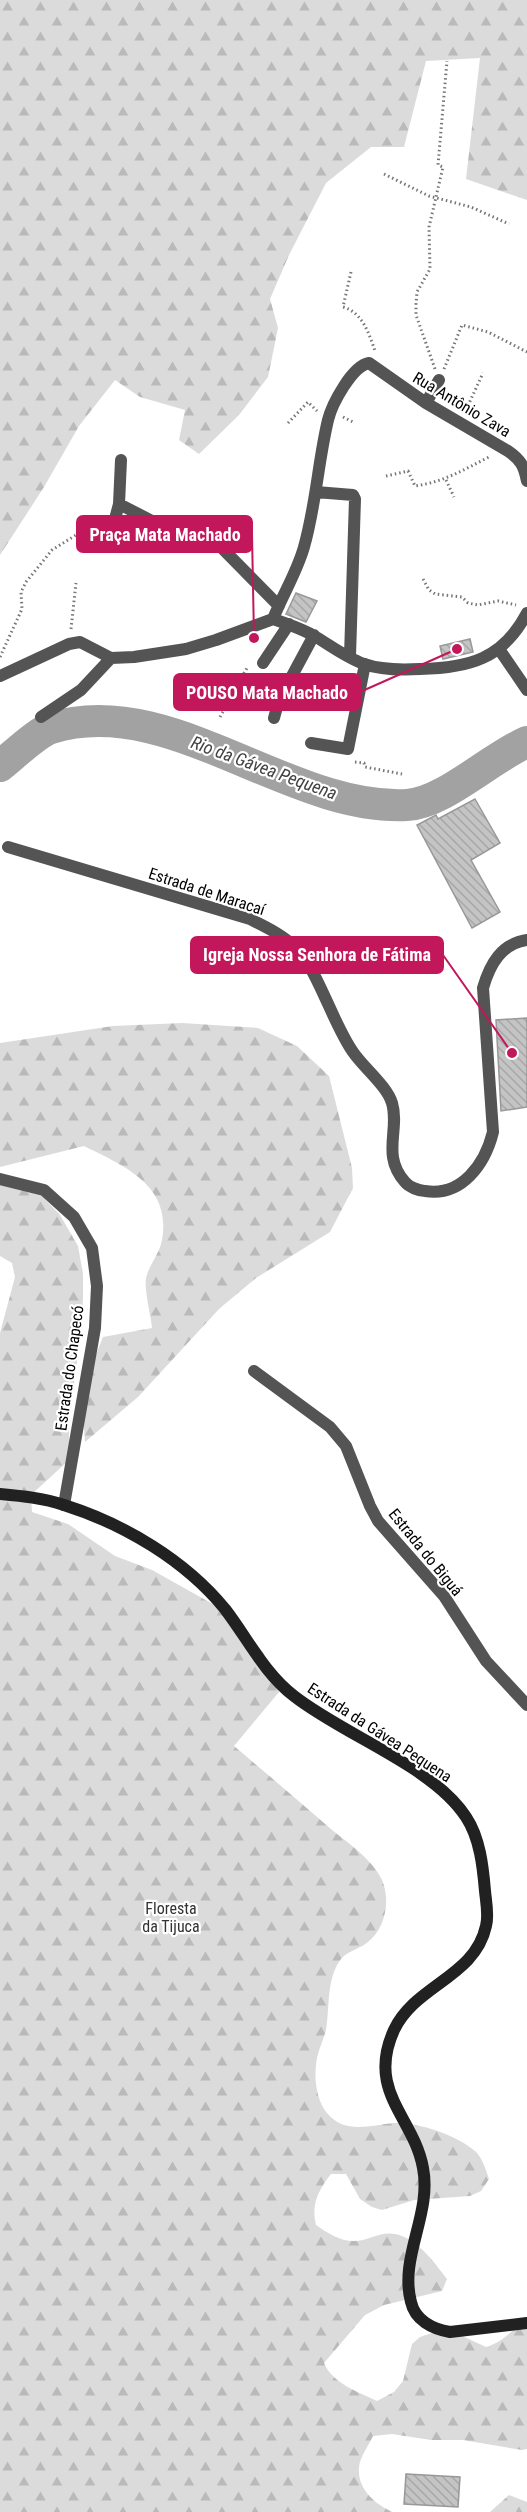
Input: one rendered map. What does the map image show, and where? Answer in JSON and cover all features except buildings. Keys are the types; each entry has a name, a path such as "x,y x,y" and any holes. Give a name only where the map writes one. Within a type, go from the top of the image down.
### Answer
{"street":[{"name":"Rua Antônio Zava","path":"328,420 352,374 361,364 369,363 426,404 520,459 527,482"},
{"path":"426,404 439,380"},
{"path":"273,619 298,568 322,493 328,420"},
{"path":"108,545 119,504 120,460"},
{"path":"322,493 353,495 355,499 351,653"},
{"path":"119,504 183,537 216,542 279,606"},
{"path":"0,676 60,647 75,643 92,646 111,658 134,657 186,649 273,619 289,624 351,653 365,664 406,670 439,669 476,662 499,649 513,637 524,614"},
{"path":"263,663 289,624"},
{"path":"274,718 279,700 314,635"},
{"path":"499,649 527,690"},
{"path":"41,717 81,690 111,658"},
{"path":"311,743 344,749 365,664"},
{"name":"Estrada de Maracaí","path":"8,848 250,919 284,938 298,950 309,966 335,1022 353,1052 388,1095 394,1111 391,1138 393,1163 405,1184 420,1191 437,1193 454,1188 469,1177 489,1148 493,1132 483,988 489,969 496,958 516,942 527,940"},
{"name":"Estrada do Chapecó","path":"0,1179 44,1190 74,1217 92,1248 97,1286 95,1328 64,1505"},
{"name":"Estrada do Biguá","path":"254,1371 330,1427 346,1446 369,1506 378,1521 429,1577 486,1661 527,1705"},
{"name":"Estrada da Gávea Pequena","path":"0,1494 38,1498 64,1505 117,1526 191,1573 226,1610 259,1659 279,1683 327,1719 436,1784 468,1819 477,1840 481,1859 487,1925 479,1947 459,1970 424,1993 407,2010 394,2030 387,2060 388,2086 394,2105 419,2152 424,2169 422,2217 409,2265 408,2282 411,2303 416,2314 437,2330 450,2332 527,2322"}],"path":[{"path":"439,380 421,332 416,303 417,292 430,269 429,226 443,167 438,165 447,61"},
{"path":"384,174 436,197 471,207 509,224"},
{"path":"351,272 343,307 354,310 360,318 374,348 381,372"},
{"path":"439,380 462,325 488,332 527,352"},
{"path":"461,423 483,373"},
{"path":"288,423 308,402 328,420"},
{"path":"386,476 408,471 415,486 446,480 492,455 500,446"},
{"path":"446,480 454,497"},
{"path":"0,657 22,609 21,592 26,582 51,550 84,530"},
{"path":"423,579 429,590 435,594 462,597 468,603 478,605 498,601 524,614"},
{"path":"75,643 71,629 76,583"},
{"path":"220,717 249,665"},
{"path":"344,749 347,760 364,763 365,767 402,774"}],"green space":[{"path":"0,0 527,0 527,200 466,179 480,58 426,61 404,147 371,147 326,183 289,255 270,299 278,328 268,377 239,415 199,454 179,440 185,410 140,397 115,380 79,426 44,487 0,555"},
{"path":"182,1023 258,1028 297,1046 329,1076 352,1168 353,1188 330,1232 256,1278 219,1309 138,1397 85,1442 84,1415 87,1388 103,1337 152,1328 146,1278 162,1240 163,1221 160,1205 142,1180 114,1161 84,1146 0,1167 0,1043 113,1026"},
{"name":"Floresta da Tijuca","path":"0,1185 41,1195 60,1215 78,1246 83,1274 81,1334 69,1417 69,1460 31,1495 32,1512 68,1524 115,1556 152,1570 218,1607 263,1652 279,1692 234,1746 360,1852 378,1873 385,1888 385,1914 379,1930 368,1942 344,1956 333,1975 326,2030 316,2065 315,2077 321,2103 334,2120 342,2124 367,2127 404,2123 448,2135 467,2145 477,2154 484,2164 489,2179 481,2191 470,2196 414,2200 382,2210 360,2199 346,2174 331,2174 322,2186 315,2204 316,2225 325,2231 349,2241 359,2241 390,2233 403,2236 418,2246 447,2279 442,2291 384,2305 365,2315 324,2363 333,2376 346,2386 377,2401 394,2392 403,2381 412,2344 420,2337 438,2331 460,2335 486,2347 498,2342 527,2322 527,2449 463,2440 431,2440 392,2434 373,2436 359,2464 359,2475 368,2495 393,2512 0,2512 0,1333 15,1277 12,1263 0,1256"},
{"path":"509,2495 527,2502 527,2512 490,2512"}],"waterway":[{"name":"Rio da Gávea Pequena","path":"0,766 51,728 95,721 140,725 184,738 318,790 362,802 407,805 436,797 527,742"}],"place":[{"name":"Praça Mata Machado","path":"254,638"},
{"name":"POUSO Mata Machado","path":"457,649"},
{"name":"Igreja Nossa Senhora de Fátima","path":"512,1053"}]}
